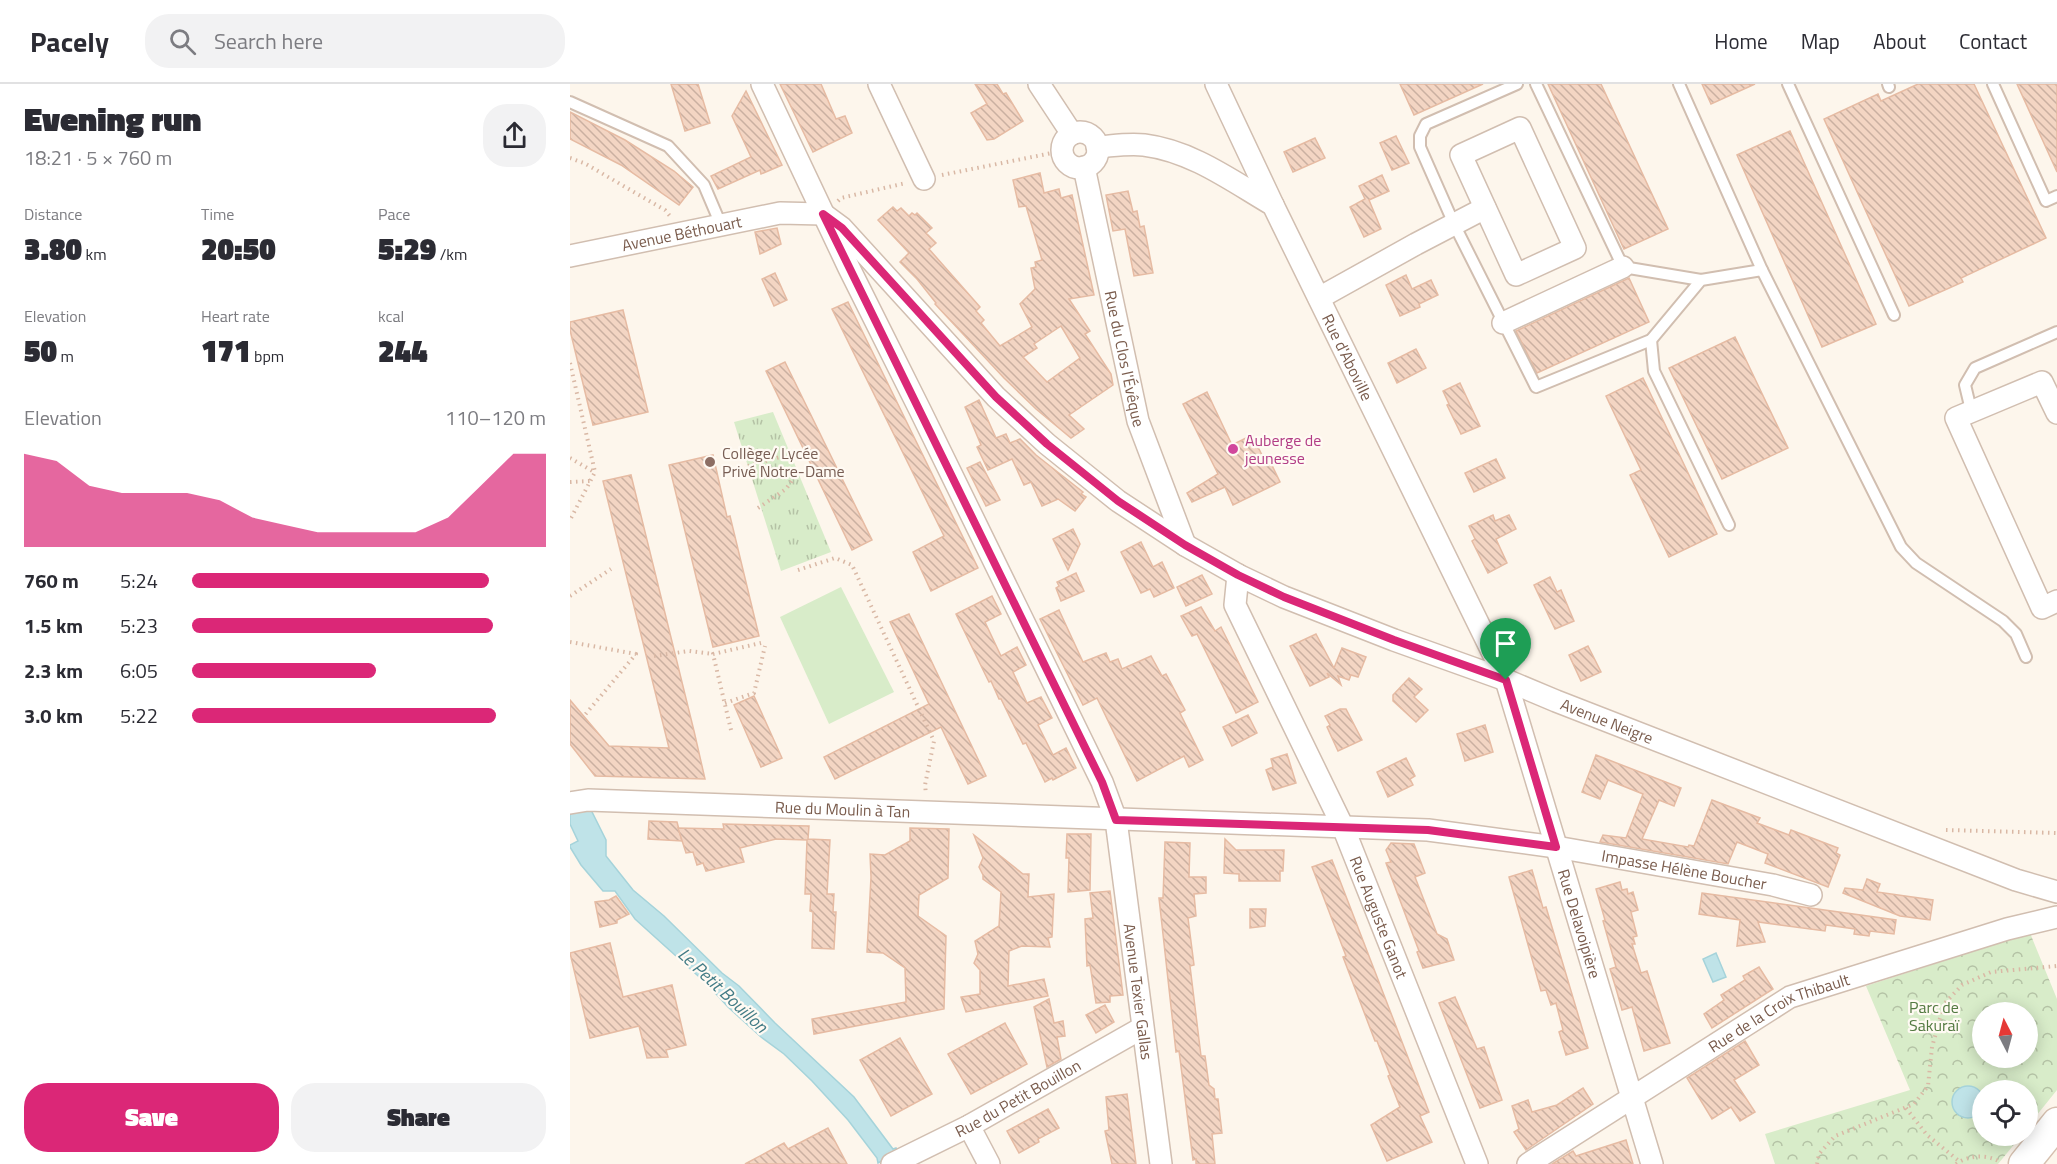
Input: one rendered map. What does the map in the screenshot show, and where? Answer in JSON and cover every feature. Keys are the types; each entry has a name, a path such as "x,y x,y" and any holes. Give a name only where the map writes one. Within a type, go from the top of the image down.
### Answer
{"main road":[{"path":"2024,1164 2057,1123"},
{"path":"2050,1164 2057,1155"}],"street":[{"name":"Avenue Texier Gallas","path":"762,84 823,214 1102,782 1116,820 1161,1164"},
{"path":"879,84 924,179"},
{"path":"1039,84 1072,134"},
{"name":"Rue d'Aboville","path":"1216,84 1506,680"},
{"path":"1520,128 1575,248 1516,275 1485,208 1461,155 1520,128"},
{"path":"1083,132 1088,134 1097,147 1093,162 1084,167 1069,164 1063,156 1062,146 1072,134 1083,132"},
{"path":"1097,147 1141,145 1172,150 1211,167 1273,205"},
{"name":"Rue du Clos l'Évêque","path":"1084,167 1138,421 1185,545"},
{"path":"1319,298 1485,208"},
{"name":"Avenue Béthouart","path":"570,256 780,213 823,214"},
{"name":"Avenue Neigre","path":"823,214 842,228 1004,405 1047,444 1118,501 1185,545 1238,575 1284,597 1394,640 1506,680 2016,880 2057,892"},
{"path":"1503,323 1623,267"},
{"path":"2057,413 2042,382 1956,418 2042,608 2057,601"},
{"name":"Rue Auguste Ganot","path":"1238,575 1235,605 1343,827 1477,1164"},
{"name":"Rue Delavoipière","path":"1506,680 1652,1164"},
{"name":"Rue du Moulin à Tan","path":"579,802 1343,827"},
{"name":"Impasse Hélène Boucher","path":"1343,827 1428,830 1556,847 1773,885 1811,895"},
{"name":"Rue de la Croix Thibault","path":"1528,1164 1790,997 2007,929 2057,917"},
{"name":"Rue du Petit Bouillon","path":"898,1161 969,1126 1142,1028"},
{"path":"969,1126 989,1164"}],"lane":[{"path":"1517,84 1426,124 1420,136 1420,147 1454,224 1536,387 1651,340 1701,280"},
{"path":"1536,84 1623,267 1701,280 1762,270"},
{"path":"1679,84 1762,270 1901,548 1916,563 2003,621 2016,633 2026,657"},
{"path":"1788,84 1894,315"},
{"path":"1993,84 2046,201 2057,196"},
{"path":"570,102 668,146 704,185 721,225"},
{"path":"1971,410 1965,385 1976,368 2057,332"},
{"path":"1651,340 1654,371 1729,525"}],"path":[{"path":"570,158 584,163 665,210 686,231"},
{"path":"570,363 595,472 570,520"},
{"path":"748,466 791,453"},
{"path":"570,458 595,472"},
{"path":"758,508 786,489 798,472"},
{"path":"570,482 590,481"},
{"path":"798,570 835,558 852,565 934,741 925,785 927,813"},
{"path":"570,596 610,569"},
{"path":"570,642 636,654 584,716"},
{"path":"654,656 689,651 713,654 763,645 754,693 725,703"},
{"path":"713,654 731,730"},
{"path":"1945,830 2057,833"},
{"path":"1817,1164 1820,1154 1835,1136 1914,1104 1928,1086 1932,1047 1944,1004 1962,985 1991,972 2057,966"},
{"path":"1906,1108 1927,1135 1958,1163 1976,1156 1991,1157 2002,1164"}],"green space":[{"path":"773,412 831,552 781,571 734,422"},
{"path":"841,587 894,692 829,724 780,617"},
{"name":"Parc de Sakuraï","path":"2030,933 2057,999 2057,1090 2038,1114 2038,1080 1972,1080 1972,1146 2013,1146 1998,1164 1775,1164 1765,1134 1910,1090 1866,986"}],"water":[{"name":"Le Petit Bouillon","path":"570,806 591,810 606,840 606,856 633,890 739,986 854,1097 893,1149 896,1148 898,1152 878,1163 877,1158 848,1120 812,1081 728,1007 707,984 635,919 615,891 603,891 581,865 570,847 578,841 570,824"},
{"path":"1716,953 1726,977 1713,982 1703,959"},
{"path":"1972,1087 1972,1117 1968,1118 1956,1114 1952,1102 1956,1090"}],"building":[{"path":"671,84 698,84 710,123 685,131"},
{"path":"780,84 821,84 836,119 845,116 852,133 813,152"},
{"path":"975,84 997,84 1003,94 1006,93 1023,121 994,139 987,140 971,113 987,104"},
{"path":"1400,84 1483,84 1414,115"},
{"path":"1548,84 1601,84 1668,229 1624,249"},
{"path":"1702,84 1755,84 1711,104"},
{"path":"1918,84 1974,84 2046,238 1961,278 1963,282 1909,306 1824,119 1878,94 1881,101"},
{"path":"2017,84 2057,84 2057,172"},
{"path":"746,91 782,165 761,174 760,170 718,189 711,176 751,157 732,116"},
{"path":"570,112 625,140 674,171 693,187 679,205 621,165 570,139"},
{"path":"1790,131 1876,324 1822,347 1737,155"},
{"path":"1396,136 1409,163 1392,170 1380,143"},
{"path":"1315,138 1325,158 1293,172 1284,152"},
{"path":"1040,173 1044,193 1059,189 1061,198 1072,195 1094,295 1069,299 1090,331 1085,334 1111,374 1113,385 1069,415 1084,429 1071,438 1004,378 935,304 917,279 900,262 909,253 878,220 893,207 897,211 901,208 909,216 917,213 932,228 926,233 936,243 929,249 980,307 976,311 984,320 981,323 1000,346 1032,327 1020,304 1035,289 1031,268 1036,267 1035,262 1042,260 1026,206 1019,207 1013,180","holes":["1061,326 1080,358 1047,382 1023,357 1037,348 1034,344"]},
{"path":"1382,175 1389,191 1369,200 1381,229 1364,237 1350,207 1365,199 1359,186"},
{"path":"1128,191 1133,212 1137,211 1140,227 1144,226 1153,273 1134,276 1125,229 1113,231 1106,195"},
{"path":"777,228 781,244 760,254 755,232"},
{"path":"775,273 787,300 774,306 762,279"},
{"path":"1406,275 1412,289 1431,280 1438,295 1400,316 1386,285"},
{"path":"1629,278 1649,322 1537,373 1516,331"},
{"path":"848,302 978,568 931,591 913,552 944,536 832,309"},
{"path":"623,310 648,412 593,425 570,322"},
{"path":"1735,337 1788,448 1722,479 1669,368"},
{"path":"1416,349 1426,368 1397,383 1388,363"},
{"path":"785,362 872,540 852,550 766,371"},
{"path":"1643,378 1717,534 1669,557 1630,475 1641,470 1606,396"},
{"path":"1460,383 1480,426 1461,434 1443,391"},
{"name":"Auberge de jeunesse","path":"1207,392 1232,445 1252,435 1264,459 1268,457 1280,482 1233,505 1225,487 1192,502 1187,493 1218,474 1183,404"},
{"path":"979,400 996,438 1006,434 1010,443 1020,439 1036,455 1083,492 1081,494 1086,497 1075,511 1058,499 1042,506 1031,482 1024,485 1012,459 988,470 977,447 981,445 965,407"},
{"path":"713,455 759,636 713,647 669,465"},
{"path":"1496,459 1505,478 1474,492 1465,473"},
{"path":"980,462 1000,500 986,506 967,468"},
{"path":"631,475 705,779 595,776 570,744 570,700 609,746 669,748 603,481"},
{"path":"1493,515 1495,521 1509,515 1516,529 1496,539 1507,563 1488,573 1472,541 1475,539 1469,526"},
{"path":"1073,529 1080,544 1068,570 1053,539"},
{"path":"1141,542 1153,567 1162,562 1174,588 1154,597 1150,589 1141,593 1121,552"},
{"path":"1076,573 1084,591 1061,601 1056,588 1059,586 1057,582"},
{"path":"1202,575 1212,594 1186,606 1177,587"},
{"path":"1550,577 1557,592 1561,590 1574,621 1555,629 1534,585"},
{"path":"992,596 1001,614 985,622 1001,656 1017,647 1026,665 1013,672 1027,703 1041,697 1052,718 1038,725 1053,755 1066,748 1076,768 1053,780 1052,778 1045,782 1026,743 1023,744 1001,699 991,681 989,682 956,614"},
{"path":"1201,607 1215,631 1221,627 1258,702 1236,713 1197,634 1192,636 1181,616"},
{"path":"1059,610 1083,662 1106,653 1110,662 1118,659 1122,669 1151,656 1162,676 1166,674 1185,710 1180,713 1203,760 1189,767 1184,756 1137,781 1097,698 1083,705 1040,619"},
{"path":"909,614 986,776 968,784 941,727 835,779 824,757 929,704 890,622"},
{"path":"1316,634 1334,668 1342,648 1366,657 1358,677 1351,675 1349,680 1338,676 1341,685 1327,673 1329,677 1310,686 1290,646"},
{"path":"1588,646 1601,672 1581,681 1569,655"},
{"path":"1409,678 1422,689 1414,697 1428,710 1416,722 1393,701 1393,695"},
{"path":"754,696 782,758 761,767 734,705"},
{"path":"1340,709 1346,709 1362,740 1338,751 1327,727 1330,725 1325,716"},
{"path":"1248,715 1257,733 1232,746 1223,727"},
{"path":"1485,725 1493,752 1465,761 1457,734"},
{"path":"1287,754 1296,783 1273,790 1266,770 1273,767 1271,759"},
{"path":"1596,755 1681,788 1674,806 1659,800 1642,839 1694,846 1712,800 1760,818 1757,823 1789,835 1791,830 1838,848 1836,853 1840,855 1828,887 1765,863 1768,854 1737,842 1728,864 1600,842 1603,835 1626,838 1643,794 1608,780 1600,799 1582,792"},
{"path":"1406,758 1415,776 1410,779 1413,785 1388,797 1377,772"},
{"path":"649,821 677,822 682,841 648,839"},
{"path":"723,824 809,826 808,839 830,840 827,894 834,894 833,912 836,912 834,949 812,948 811,894 805,894 807,840 776,839 740,848 744,862 706,871 703,863 697,865 693,852 686,853 678,828 724,829"},
{"path":"910,828 949,829 948,878 919,895 918,916 946,936 944,1009 814,1034 812,1019 906,1002 905,968 883,953 867,952 870,854 885,855 910,841"},
{"path":"1067,834 1091,834 1090,890 1068,892"},
{"path":"974,835 1023,874 1029,874 1028,897 1054,894 1052,937 1048,938 1050,947 1022,946 1009,951 1008,986 1044,979 1048,996 966,1012 961,997 980,994 980,970 974,963 978,954 975,941 999,926 1001,892 983,879 979,867 983,858"},
{"path":"1225,839 1236,850 1284,850 1280,881 1239,881 1239,874 1224,873"},
{"path":"1165,842 1190,843 1189,877 1206,877 1206,893 1194,894 1196,916 1188,918 1194,965 1190,966 1201,1056 1205,1056 1209,1085 1214,1089 1215,1099 1218,1099 1222,1133 1212,1134 1215,1164 1196,1164 1196,1159 1193,1160 1179,1051 1176,1052 1159,898 1163,898"},
{"path":"1391,843 1414,844 1425,873 1415,877 1437,934 1447,939 1454,960 1423,968 1417,952 1419,951 1386,863 1391,862 1386,850"},
{"path":"1332,860 1429,1112 1420,1116 1432,1142 1387,1161 1371,1125 1400,1107 1388,1076 1390,1075 1343,957 1346,956 1312,867"},
{"path":"1532,870 1543,908 1546,907 1588,1048 1566,1055 1559,1032 1563,1030 1556,1003 1551,1005 1546,990 1541,991 1509,877"},
{"path":"1867,879 1880,884 1877,892 1933,900 1930,920 1900,916 1843,893 1845,888 1863,890"},
{"path":"1620,882 1622,890 1627,889 1628,894 1633,892 1638,910 1631,912 1637,936 1633,937 1635,944 1632,944 1641,973 1647,971 1670,1043 1644,1051 1632,1007 1622,1010 1610,969 1616,967 1596,889"},
{"path":"1110,891 1123,995 1110,996 1110,1002 1096,1003 1090,965 1087,966 1085,919 1093,918 1090,893"},
{"path":"1702,893 1896,920 1894,934 1870,931 1869,936 1854,934 1855,929 1826,925 1825,931 1758,922 1765,942 1737,946 1740,920 1699,914"},
{"path":"616,896 629,914 617,920 617,923 600,927 595,902 609,900"},
{"path":"1250,909 1266,909 1265,926 1250,928"},
{"path":"610,943 623,997 672,985 686,1045 666,1050 668,1057 647,1058 639,1026 590,1038 570,953"},
{"path":"1759,967 1773,989 1712,1028 1704,1014 1724,1000 1721,995 1745,980 1743,976"},
{"path":"1455,997 1477,1049 1484,1047 1502,1100 1480,1108 1439,1003"},
{"path":"1049,999 1054,1023 1063,1021 1065,1036 1057,1037 1061,1059 1047,1067 1034,1007"},
{"path":"1105,1005 1114,1022 1096,1033 1086,1015"},
{"path":"1005,1023 1027,1064 971,1094 948,1054"},
{"path":"900,1038 932,1094 891,1116 860,1060"},
{"path":"1745,1041 1759,1065 1734,1080 1755,1112 1740,1121 1731,1107 1712,1119 1687,1078"},
{"path":"1583,1088 1593,1104 1526,1150 1514,1132 1519,1129 1512,1106 1528,1100 1532,1112 1557,1105"},
{"path":"1127,1094 1136,1164 1112,1164 1105,1131 1109,1130 1106,1097"},
{"path":"1048,1109 1059,1128 1038,1139 1039,1142 1019,1153 1007,1131"},
{"path":"828,1128 847,1164 745,1164 784,1143 788,1149"},
{"path":"1626,1140 1633,1164 1552,1164 1573,1151 1576,1156"}],"place":[{"name":"Auberge de jeunesse","path":"1233,449"},
{"name":"Collège/ Lycée Privé Notre-Dame","path":"710,462"}],"route":[{"path":"823,214 842,228 996,397 1047,444 1118,501 1185,545 1238,575 1284,597 1506,680 1556,847 1428,830 1116,820 1102,782 823,214"}]}
